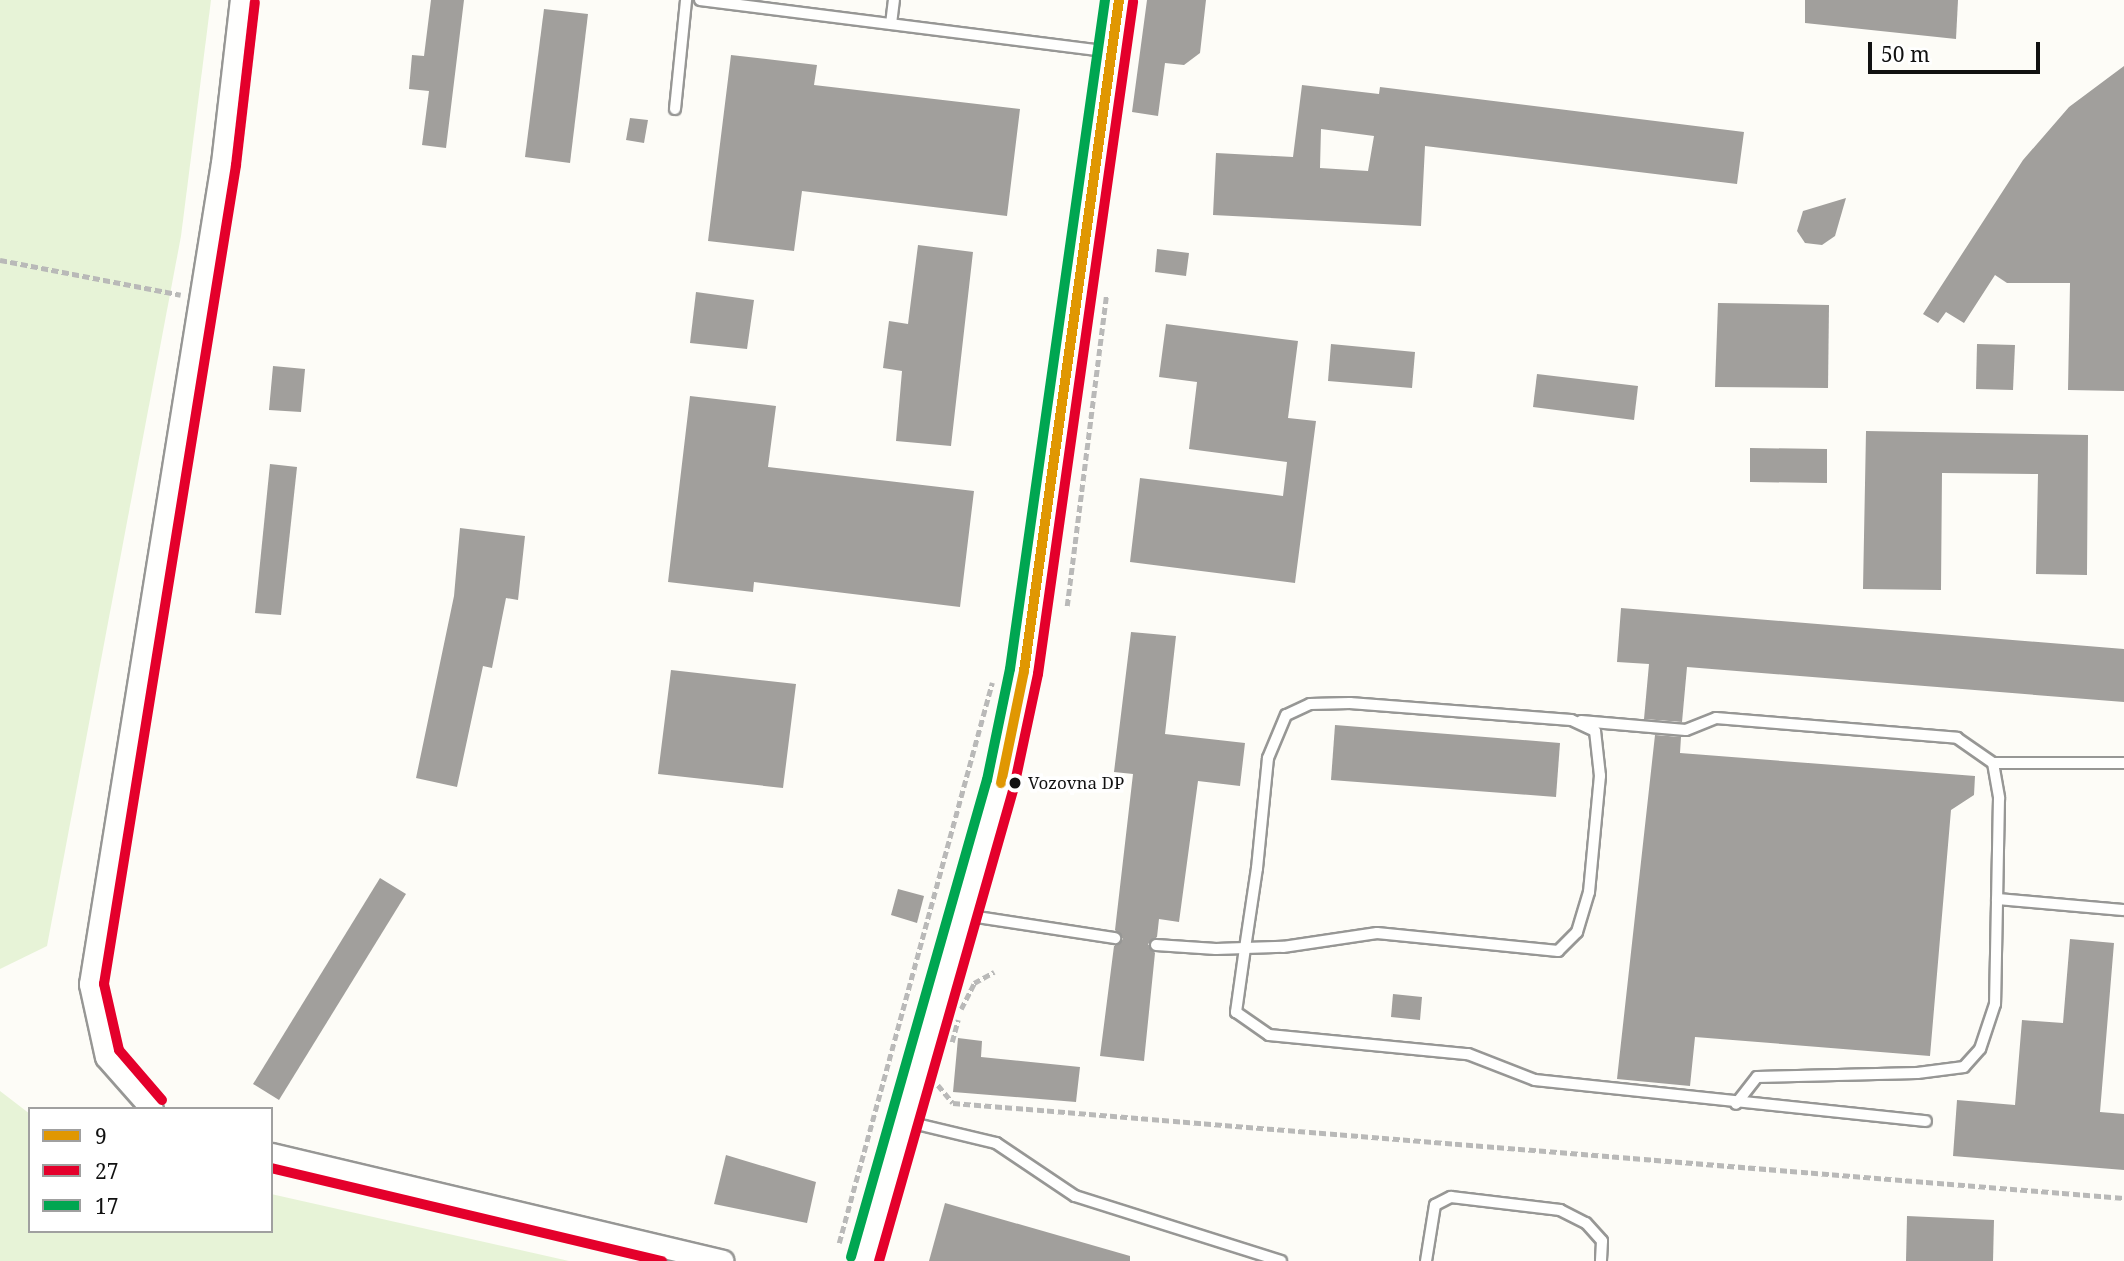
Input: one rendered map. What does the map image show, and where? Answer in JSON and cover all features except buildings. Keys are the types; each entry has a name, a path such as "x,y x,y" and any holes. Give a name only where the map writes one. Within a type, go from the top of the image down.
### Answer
{"street":[{"path":"150,1107 106,1057 90,984 200,299 241,0"},
{"path":"864,1261 964,915 1024,671 1119,0"},
{"path":"273,1154 723,1261"}],"lane":[{"path":"675,109 687,0"},
{"path":"700,0 1111,52"},
{"path":"891,24 894,0"},
{"path":"1926,1121 1736,1104 1535,1080 1468,1054 1269,1035 1236,1012 1268,758 1286,715 1310,704 1350,703 1686,730 1716,718 1957,738 1993,762 2124,763"},
{"path":"1156,945 1245,948 1377,933 1558,951 1577,932 1589,892 1600,776 1595,731 1572,720"},
{"path":"1736,1104 1757,1077 1964,1067 1980,1049 1995,1004 1999,798 1993,762"},
{"path":"1997,900 2124,910"},
{"path":"964,915 1115,938"},
{"path":"904,1121 996,1143 1075,1196 1281,1261"},
{"path":"1426,1261 1434,1205 1451,1197 1560,1210 1586,1223 1602,1241 1601,1261"}],"path":[{"path":"0,261 200,299"},
{"path":"1067,606 1106,296"},
{"path":"839,1243 992,684"},
{"path":"950,1046 967,993 994,972"},
{"path":"938,1080 943,1098 953,1103 2124,1198"}],"green space":[{"path":"0,0 211,0 181,236 47,946 0,969"},
{"path":"0,1091 28,1112 28,1233 273,1233 273,1194 569,1261 0,1261"}],"transit line":[{"name":"17","path":"851,1257 987,780 1010,669 1105,0"},
{"name":"9","path":"1001,783 1024,671 1119,0"},
{"name":"27","path":"162,1100 119,1050 104,984 236,165 255,2"},
{"name":"27","path":"879,1261 1014,787 1038,674 1133,2"},
{"name":"27","path":"273,1168 662,1261"}],"place":[{"name":"Vozovna DP","path":"1015,783"}]}
